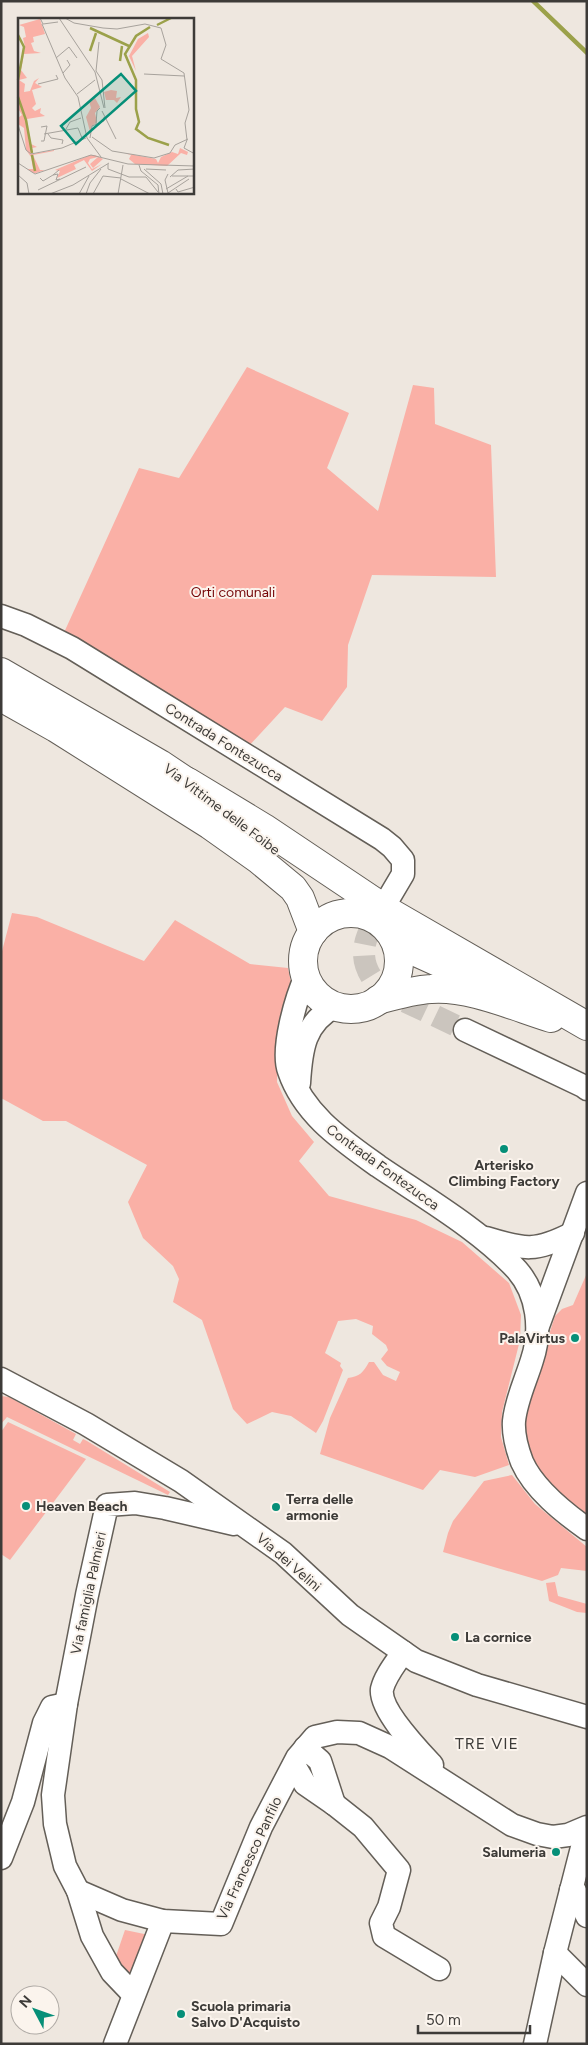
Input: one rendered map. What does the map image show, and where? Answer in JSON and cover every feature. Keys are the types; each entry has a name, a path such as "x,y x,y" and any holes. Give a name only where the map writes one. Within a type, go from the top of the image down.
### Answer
{"main road":[{"name":"Via Vittime delle Foibe","path":"1,672 188,782 262,837 340,903 356,913"},
{"name":"Via Vittime delle Foibe","path":"1,696 56,728 210,825 258,859 294,888 300,898 313,932"},
{"path":"188,782 264,828 391,913 587,1028"},
{"path":"378,1000 390,989 397,975 399,959 396,943 390,932 380,922 369,916 356,913 340,914 325,921 313,932 306,946 303,961 306,976 312,989 323,1000 336,1006 350,1009 410,991 432,988 475,994 587,1028"},
{"path":"396,943 587,1028"}],"street":[{"name":"Contrada Fontezucca","path":"1,616 26,625 72,648 392,847 403,860 403,874 390,896"},
{"name":"Contrada Fontezucca","path":"306,976 298,994 286,1051 289,1070 298,1089 317,1119 355,1149 478,1236 501,1254 522,1277 536,1307 537,1327 533,1357 517,1404 514,1422 518,1450 522,1463 537,1485 570,1517 587,1529"},
{"path":"298,1089 300,1062 308,1034 312,1026 326,1011 336,1006"},
{"path":"465,1030 587,1089"},
{"name":"Contrada Fontezucca","path":"537,1327 587,1193"},
{"name":"Contrada Fontezucca","path":"478,1236 520,1248 540,1247 573,1233"},
{"name":"Via dei Velini","path":"1,1379 86,1424 142,1457 248,1527 283,1553 350,1615 416,1662 478,1685 587,1717"},
{"name":"Via famiglia Palmieri","path":"133,1994 112,1972 92,1936 78,1891 65,1866 55,1824 54,1795 66,1704 86,1595 107,1505 135,1503 248,1527"},
{"path":"403,1652 383,1687 382,1697 389,1714 450,1784"},
{"path":"1,1858 23,1802 44,1723 52,1707 66,1704"},
{"name":"Via Francesco Panfilo","path":"163,1921 221,1924 261,1827 300,1756 315,1737 337,1732 359,1733 390,1747 512,1824 537,1834 553,1837 568,1835 587,1828"},
{"path":"300,1756 320,1761 334,1804 363,1827 399,1870 389,1907 381,1923 384,1936 440,1968"},
{"path":"535,2044 555,1953 587,1828"},
{"path":"571,1890 575,1891 587,1916"},
{"path":"78,1891 122,1910 163,1921 115,2044"},
{"path":"555,1953 587,1986"}],"green space":[{"name":"Orti comunali","path":"247,367 349,413 327,468 378,511 413,385 434,388 435,424 491,445 496,577 372,575 348,645 347,687 322,721 285,707 247,748 62,637 139,468 179,478"},
{"path":"12,913 37,917 144,961 175,920 250,964 288,968 292,987 278,1042 277,1082 292,1116 314,1142 299,1161 329,1196 416,1220 462,1242 509,1283 521,1315 520,1340 502,1412 501,1437 509,1465 475,1477 440,1470 423,1490 320,1454 330,1418 348,1378 361,1373 369,1362 374,1362 383,1375 396,1381 400,1372 387,1366 381,1359 388,1350 386,1345 372,1334 373,1326 356,1319 338,1321 325,1353 341,1363 340,1366 343,1370 323,1421 316,1433 291,1416 272,1412 247,1424 233,1409 202,1320 173,1302 179,1279 173,1266 143,1238 128,1202 147,1165 66,1121 43,1121 1,1098 1,955"},
{"path":"587,1273 587,1516 565,1500 541,1476 530,1454 525,1428 525,1410 555,1316 562,1309 573,1305"},
{"path":"1,1396 9,1397 76,1434 73,1440 80,1444 83,1439 87,1441 170,1492 168,1495 7,1417 1,1424"},
{"name":"Heaven Beach","path":"8,1422 86,1459 10,1560 1,1554 1,1432"},
{"path":"512,1475 535,1504 587,1547 587,1571 561,1568 558,1575 542,1581 443,1552 453,1521 484,1481"},
{"path":"555,1582 558,1596 587,1604 587,1613 577,1612 549,1601 546,1583"},
{"path":"125,1930 149,1935 133,1984 115,1959"}],"waterway":[{"path":"533,1 587,53"}],"tunnel":[{"path":"390,896 369,932 365,944 366,966 372,978 383,991 465,1030"}],"place":[{"name":"Arterisko Climbing Factory","path":"504,1149"},
{"name":"PalaVirtus","path":"575,1338"},
{"name":"Heaven Beach","path":"26,1506"},
{"name":"Terra delle armonie","path":"276,1507"},
{"name":"La cornice","path":"455,1637"},
{"name":"Salumeria","path":"556,1852"},
{"name":"Scuola primaria Salvo D'Acquisto","path":"181,2014"}],"district":[{"name":"TRE VIE","path":"487,1743"}]}
